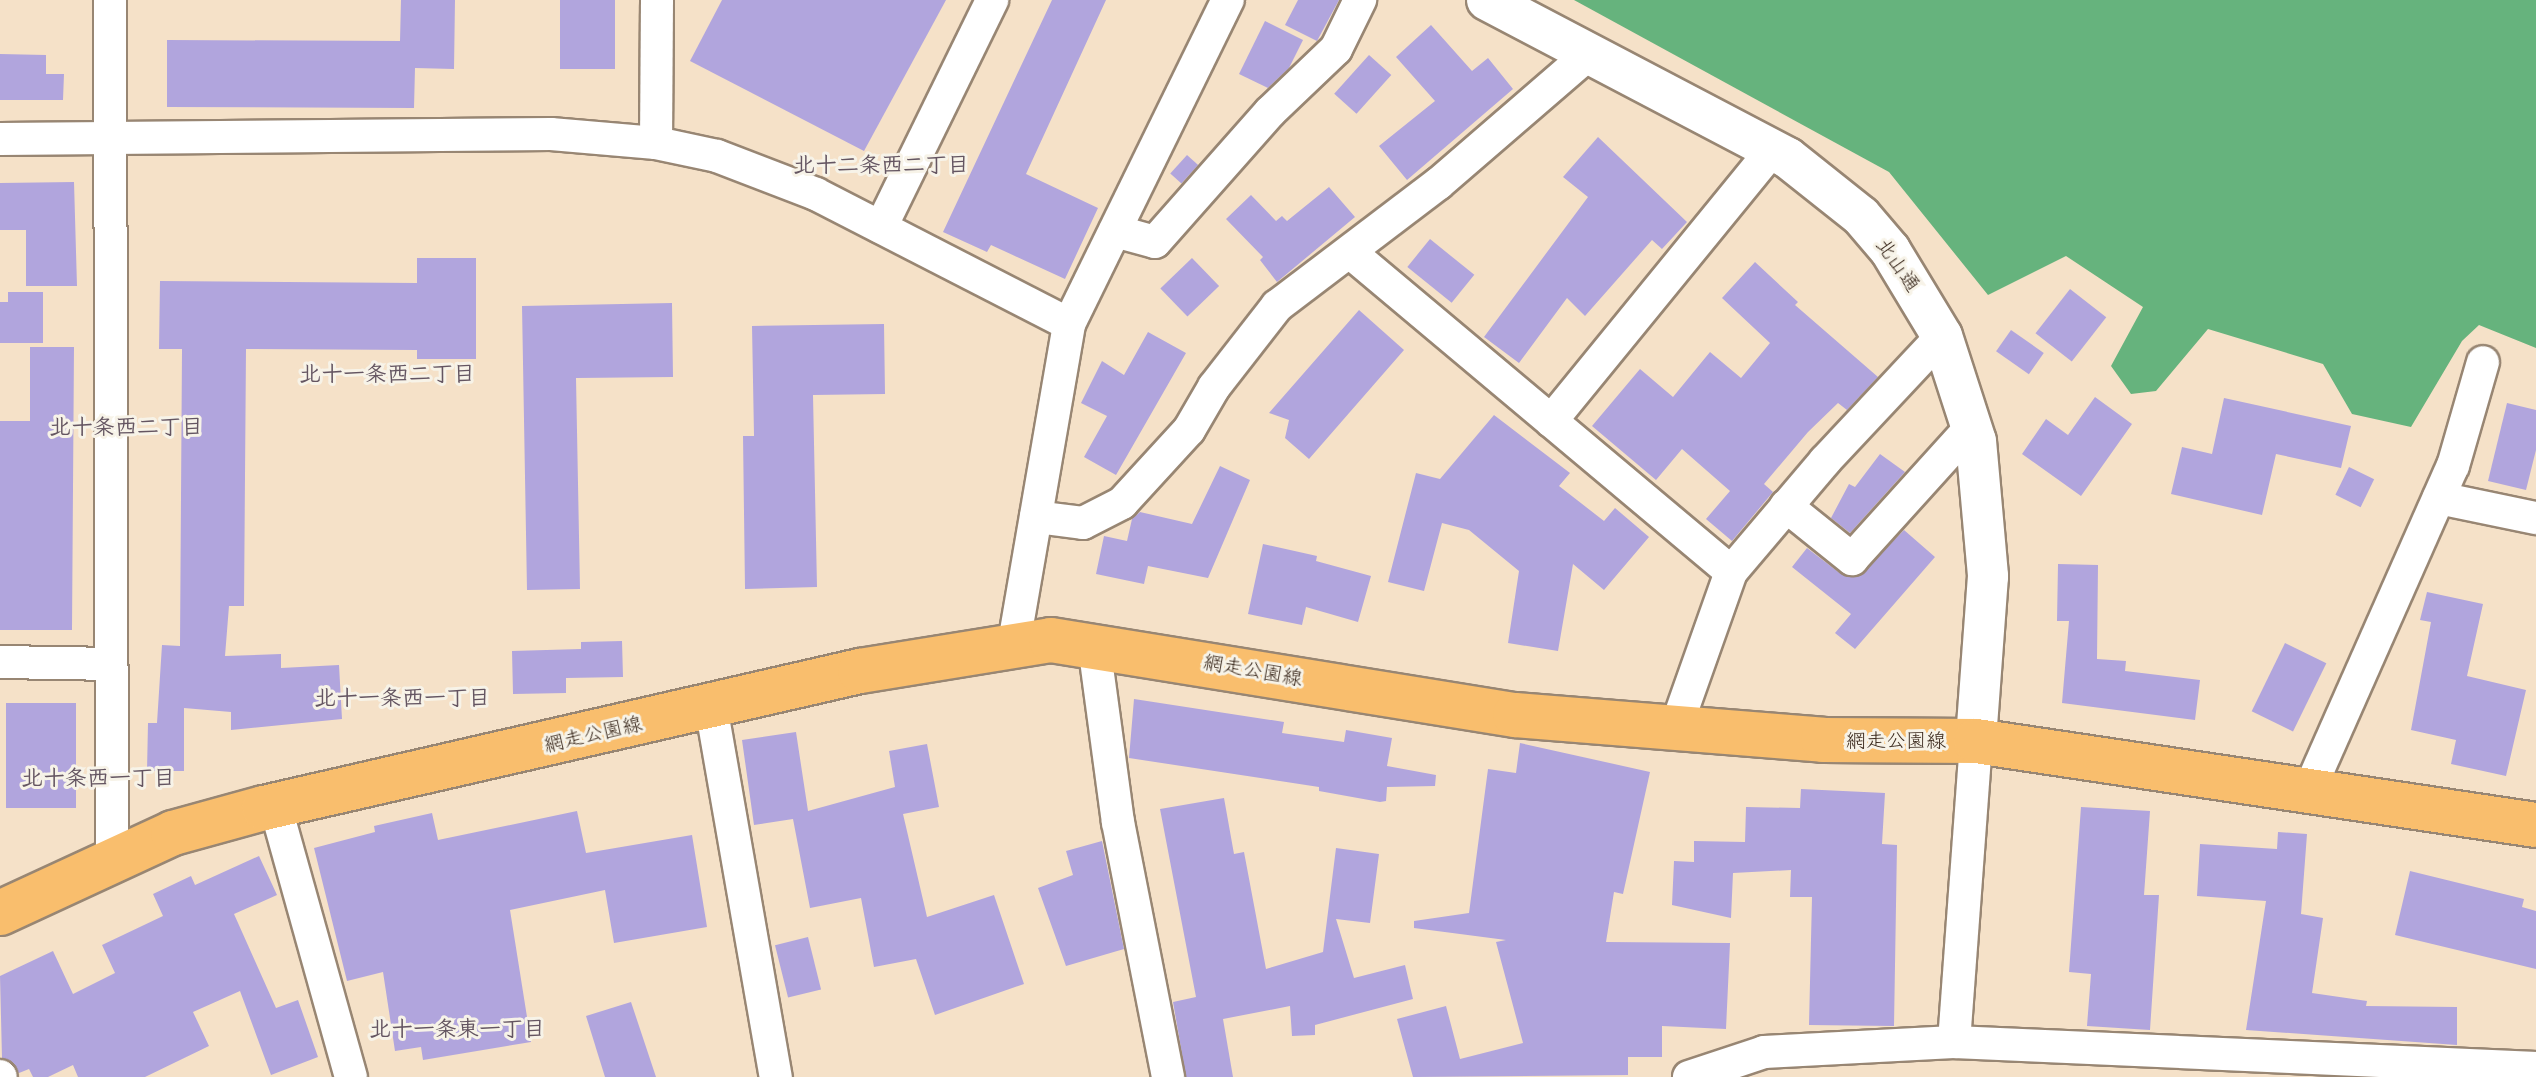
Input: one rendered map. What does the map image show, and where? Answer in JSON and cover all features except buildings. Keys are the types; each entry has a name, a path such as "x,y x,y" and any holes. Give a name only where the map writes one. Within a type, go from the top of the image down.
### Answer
{"main road":[{"name":"網走公園線","path":"0,913 173,833 275,805 711,706 1014,643 1094,645 1515,715 1823,740 1976,741 2310,788 2536,825"}],"street":[{"path":"110,0 112,860"},
{"path":"656,143 657,0"},
{"path":"881,227 992,0"},
{"path":"1014,643 1069,324 1228,0"},
{"path":"1115,231 1155,242 1270,112 1336,49 1360,0"},
{"name":"北山通","path":"1487,0 1772,150 1861,216 1890,250 1942,336 1972,426 1986,515 1988,576 1976,741"},
{"path":"1036,517 1083,523 1122,503 1189,430 1246,340 1277,306 1351,253 1590,53"},
{"path":"0,139 551,134 656,143 747,167 881,227 1069,324"},
{"path":"1551,421 1772,150"},
{"path":"1351,253 1731,572"},
{"path":"1675,730 1731,572 1786,506 1942,336"},
{"path":"2310,788 2439,498 2483,362"},
{"path":"1786,506 1852,559 1972,426"},
{"path":"2439,498 2536,518"},
{"path":"1094,645 1118,822 1168,1077"},
{"path":"0,662 111,664"},
{"path":"711,706 776,1077"},
{"path":"1954,1042 1976,741"},
{"path":"275,805 351,1077"},
{"path":"1689,1077 1764,1052 1954,1042 2536,1068"}],"green space":[{"path":"1574,0 2536,0 2536,348 2479,325 2462,341 2411,427 2352,414 2323,364 2208,329 2156,391 2131,394 2111,366 2143,307 2066,256 1988,295 1889,172"}],"district":[{"name":"北十二条西二丁目","path":"881,166"},
{"name":"北十一条西二丁目","path":"387,375"},
{"name":"北十条西二丁目","path":"126,428"},
{"name":"北十一条西一丁目","path":"402,699"},
{"name":"北十条西一丁目","path":"98,779"},
{"name":"北十一条東一丁目","path":"457,1030"}]}
